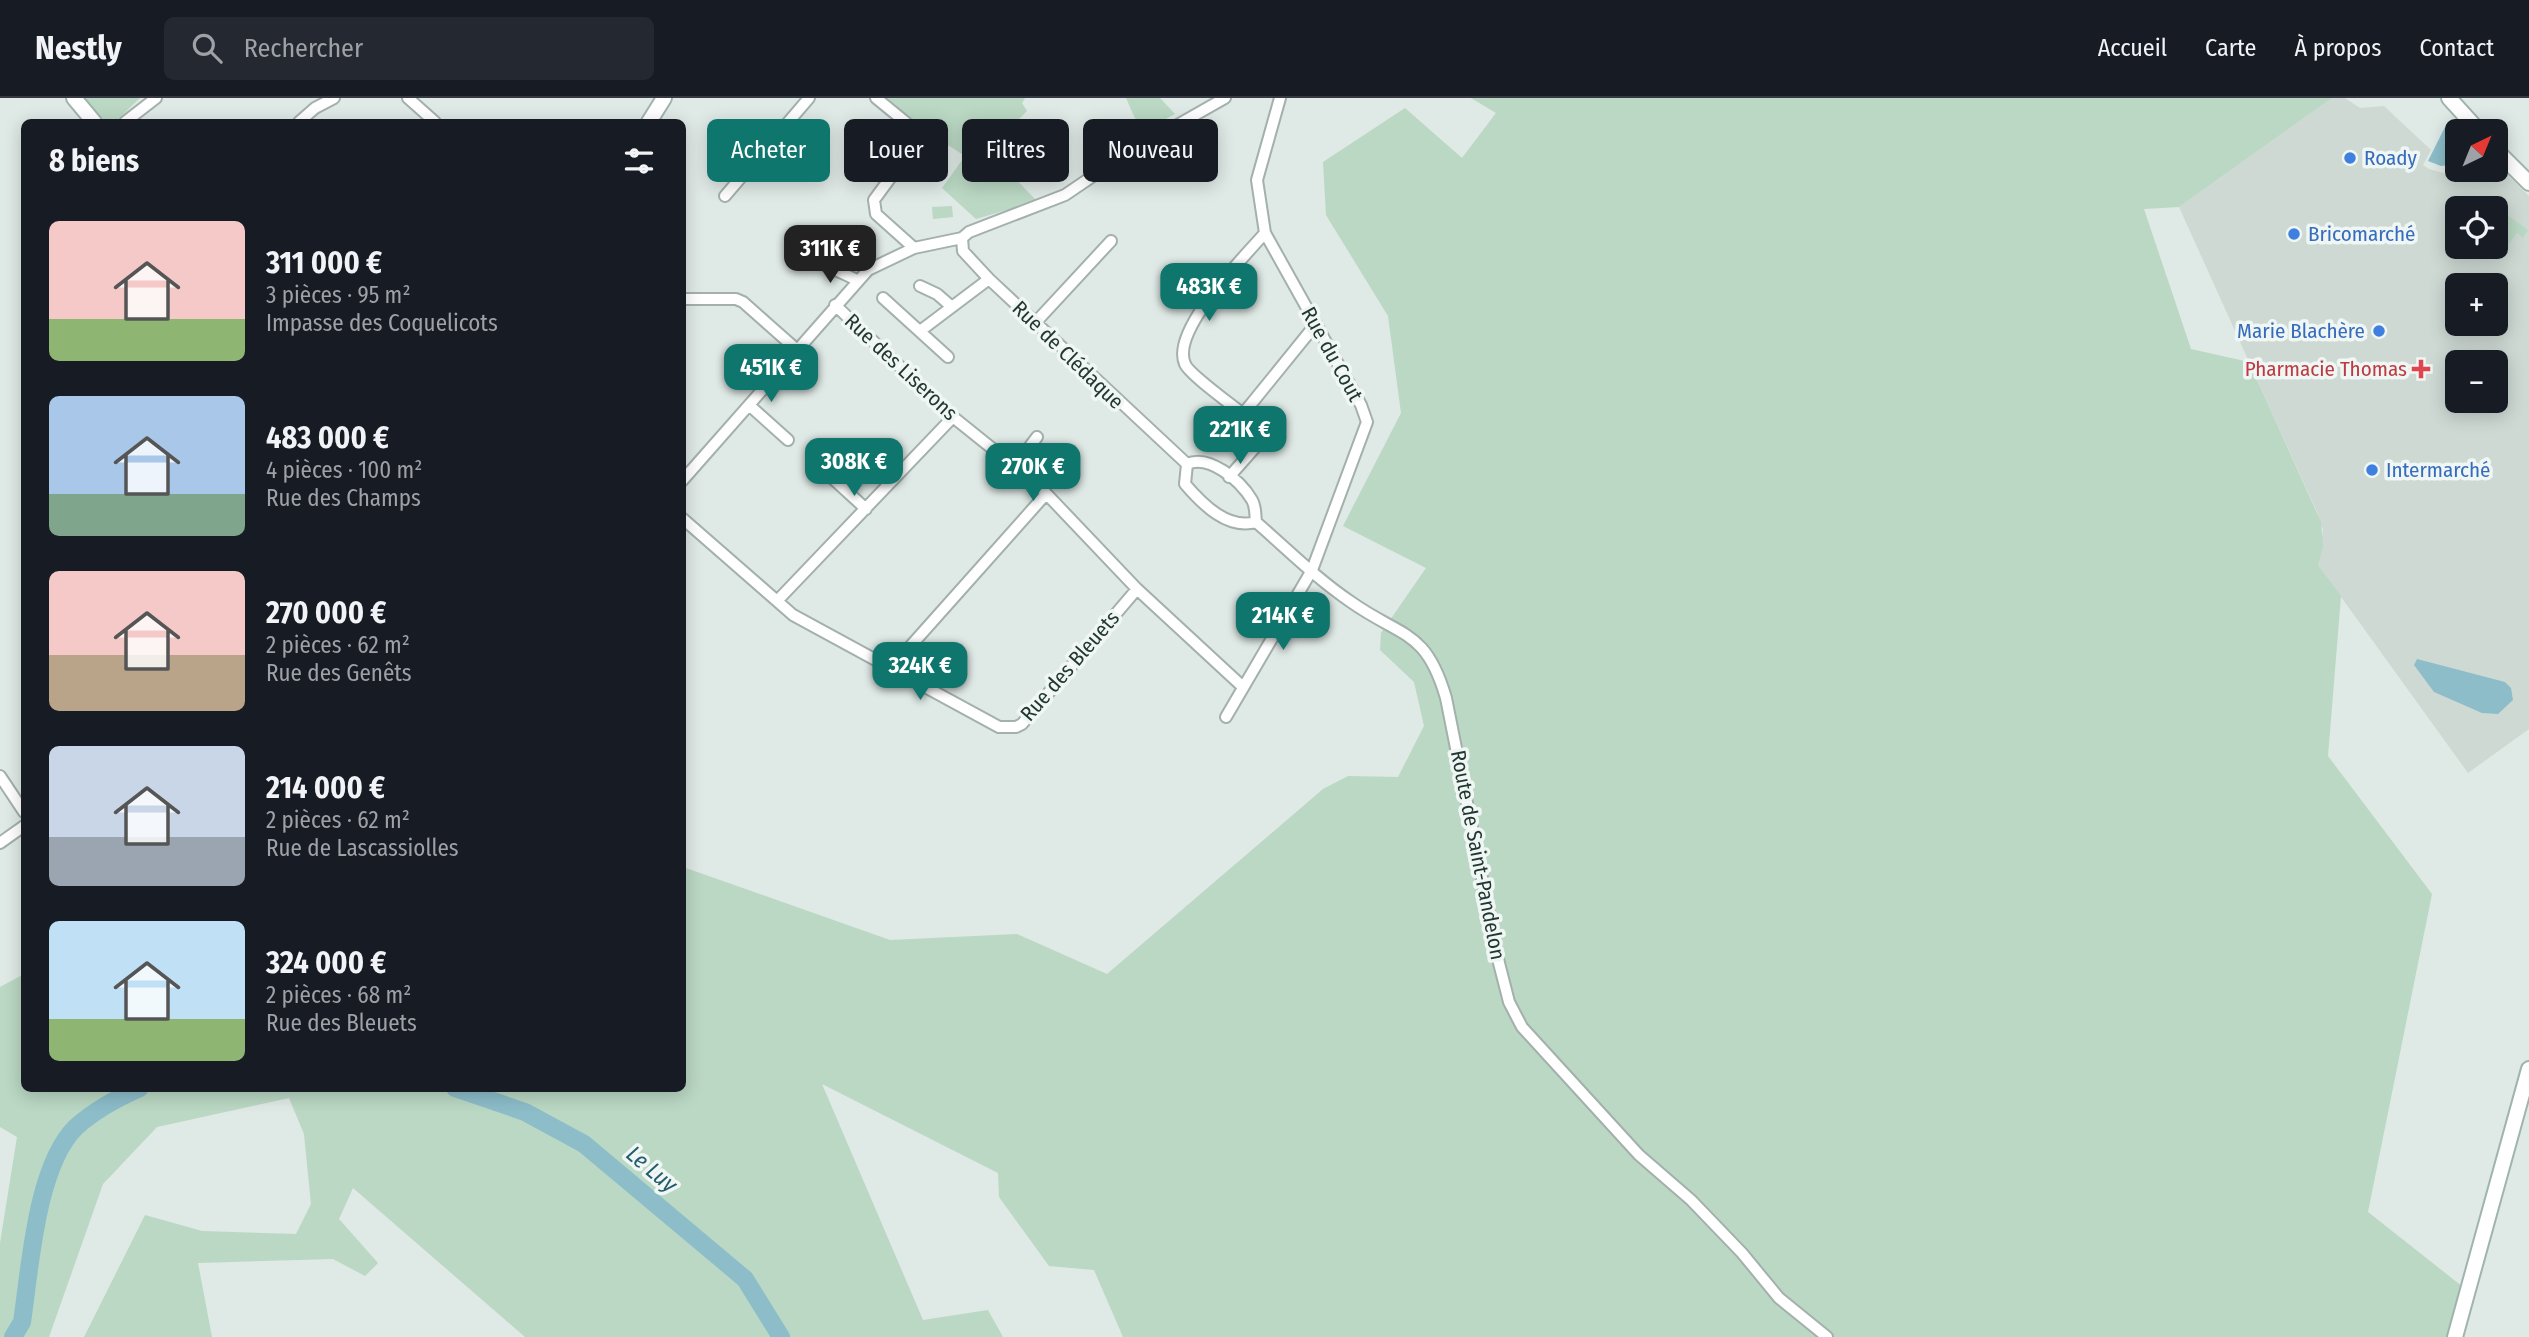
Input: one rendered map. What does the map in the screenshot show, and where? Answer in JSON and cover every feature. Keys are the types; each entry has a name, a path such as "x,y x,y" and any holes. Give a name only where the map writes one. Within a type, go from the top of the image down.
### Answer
{"main road":[{"path":"74,98 92,119"},
{"path":"651,119 664,98"},
{"path":"2449,98 2468,119"},
{"path":"2508,162 2529,183"},
{"path":"2455,1337 2529,1069"}],"street":[{"path":"129,119 156,98"},
{"path":"302,119 315,108 334,98"},
{"path":"408,98 432,119"},
{"path":"725,196 809,98"},
{"path":"876,98 914,129 913,147 874,200 876,214 914,248"},
{"path":"686,476 868,270 914,248 962,238 978,228 1065,195 1121,157 1225,98"},
{"name":"Rue du Cout","path":"1226,717 1312,570 1367,422 1361,405 1265,233 1257,180 1280,98"},
{"path":"1229,477 1266,435 1189,369 1184,357 1191,322 1265,233"},
{"name":"Rue de Clédaque","path":"962,238 963,251 989,279 1187,464"},
{"path":"1035,323 1111,241"},
{"path":"816,261 857,280"},
{"path":"920,331 989,279"},
{"path":"919,286 937,294 952,307"},
{"path":"883,298 948,357"},
{"path":"686,299 736,299 743,302 796,349"},
{"name":"Rue des Liserons","path":"835,305 953,417 1046,494 1137,589 1243,687"},
{"path":"1243,414 1316,324"},
{"path":"749,405 788,440"},
{"path":"777,601 953,417"},
{"path":"1015,466 1037,437"},
{"path":"1255,522 1240,526 1230,523 1192,491 1185,484 1187,464 1207,460 1229,477 1253,501 1255,522 1312,570"},
{"path":"829,475 866,509"},
{"path":"891,668 1046,494"},
{"name":"Rue des Bleuets","path":"686,521 793,614 999,727 1016,727 1137,589"},
{"name":"Route de Saint-Pandelon","path":"1312,570 1352,603 1413,637 1434,663 1446,698 1481,885 1512,1011 1522,1027 1639,1155 1691,1200 1779,1298 1828,1337"},
{"path":"0,776 21,808"},
{"path":"0,843 21,828"}],"shaded area":[{"path":"2332,98 2345,98 2360,108 2384,106 2431,150 2423,165 2445,173 2445,182 2508,182 2508,176 2529,196 2529,729 2468,773 2318,565 2323,530 2179,207"}],"green space":[{"path":"67,98 140,98 118,119 84,119"},
{"path":"881,98 1025,98 1022,103 1027,111 1019,119 962,119 962,154 948,145 948,119 909,119"},
{"path":"1126,98 1160,98 1175,114 1166,119 1135,119"},
{"path":"1471,98 2332,98 2179,207 2144,209 2191,349 2249,362 2321,522 2323,546 2318,565 2341,596 2328,756 2432,894 2368,1212 2463,1287 2449,1337 1123,1337 1094,1270 1049,1266 999,1197 998,1173 822,1084 923,1320 988,1310 1003,1337 525,1337 353,1188 339,1219 378,1263 365,1276 333,1259 198,1263 212,1337 84,1337 145,1215 202,1231 296,1234 311,1204 304,1134 289,1098 157,1127 103,1184 49,1337 0,1337 0,1243 17,1137 0,1127 0,987 21,976 21,1092 686,1092 686,868 890,940 1017,934 1107,974 1323,789 1348,776 1398,777 1424,726 1414,682 1380,650 1381,633 1426,568 1343,526 1401,413 1388,316 1326,215 1323,162 1405,108 1462,158 1496,113"},
{"path":"962,160 962,182 1018,182 1037,201 976,219 942,188"},
{"path":"952,206 953,217 933,219 932,207"},
{"path":"2508,216 2528,230 2523,238 2517,233 2508,245"}],"water":[{"path":"2445,127 2445,166 2428,161"},
{"path":"2417,659 2505,682 2511,688 2513,700 2498,714 2482,713 2434,692 2414,665"}],"waterway":[{"name":"Le Luy","path":"13,1337 22,1322 37,1219 52,1166 63,1144 76,1127 91,1115 132,1092"},
{"name":"Le Luy","path":"467,1092 525,1112 584,1144 745,1279 781,1337"}],"place":[{"name":"Roady","path":"2350,158"},
{"name":"Bricomarché","path":"2294,234"},
{"name":"Marie Blachère","path":"2379,331"},
{"name":"Pharmacie Thomas","path":"2421,369"},
{"name":"Intermarché","path":"2372,470"}]}
